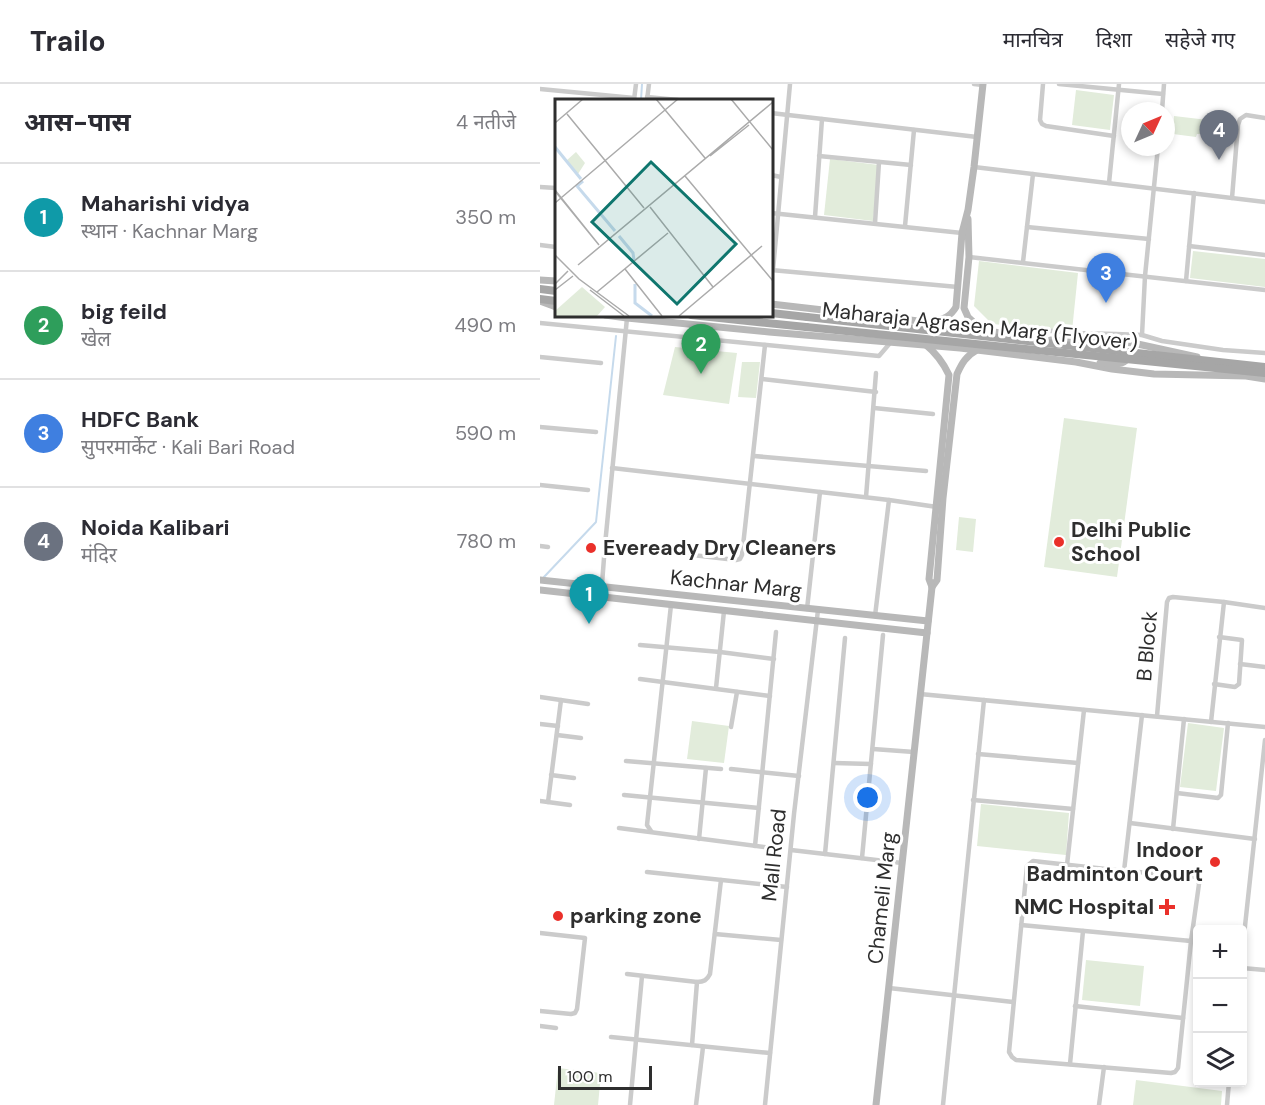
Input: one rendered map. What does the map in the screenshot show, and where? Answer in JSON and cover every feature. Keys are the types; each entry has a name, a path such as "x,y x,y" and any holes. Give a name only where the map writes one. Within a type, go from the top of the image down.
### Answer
{"main road":[{"path":"540,290 555,291"},
{"path":"540,300 555,301"},
{"name":"Maharaja Agrasen Marg (Flyover)","path":"772,313 1265,366"},
{"name":"Maharaja Agrasen Marg (Flyover)","path":"701,316 1265,373"}],"street":[{"path":"540,89 634,99 636,84"},
{"path":"647,99 649,84"},
{"path":"790,84 772,270 966,288"},
{"path":"925,322 944,319 956,308 962,233 968,210 983,85 974,84"},
{"path":"1043,84 1040,120 1042,124 1114,136"},
{"path":"1059,84 1119,87 1163,94"},
{"path":"1163,102 1164,84"},
{"path":"1109,183 1119,87"},
{"path":"772,113 978,137"},
{"path":"1232,198 1240,119 1246,115 1265,118"},
{"path":"815,217 822,119"},
{"path":"905,226 915,130"},
{"path":"819,156 911,165"},
{"path":"1142,335 1145,276 1157,156"},
{"path":"875,223 879,162"},
{"path":"974,167 1265,202"},
{"path":"1023,262 1033,174"},
{"path":"772,175 782,177"},
{"path":"540,187 555,188"},
{"path":"1186,281 1194,193"},
{"path":"968,210 969,257 964,308 968,317 985,330"},
{"path":"772,213 962,233"},
{"path":"1027,227 1149,240"},
{"path":"540,245 555,247"},
{"path":"1189,246 1265,255"},
{"path":"969,257 1265,290"},
{"path":"540,280 555,281"},
{"path":"540,300 555,308"},
{"path":"772,304 925,322 1028,338 1133,343 1207,359 1265,366"},
{"path":"612,316 769,332 925,344 1154,374 1246,376 1265,379"},
{"path":"601,597 627,318"},
{"path":"540,323 879,356 891,342 893,318"},
{"path":"1028,338 1041,330 1142,335 1223,350 1265,353"},
{"path":"1076,362 1122,364 1126,361 1128,356 1124,348 1097,346 1089,341"},
{"name":"Chameli Marg","path":"876,1105 928,621 932,587 937,580 939,507 949,375 935,352 925,344"},
{"path":"605,544 740,559 751,484 765,345"},
{"name":"Chameli Marg","path":"939,507 957,374 962,361 976,350"},
{"path":"1193,356 1200,363 1199,369 1193,375"},
{"path":"540,357 601,363"},
{"path":"866,497 876,373"},
{"path":"762,380 876,392"},
{"path":"874,408 933,414"},
{"path":"540,427 596,432"},
{"path":"754,456 926,471"},
{"path":"612,468 939,507"},
{"path":"540,485 588,490"},
{"path":"807,609 820,492"},
{"path":"875,616 890,500"},
{"path":"540,546 548,547"},
{"name":"Kachnar Marg","path":"540,580 928,621"},
{"name":"Kachnar Marg","path":"540,590 927,633"},
{"name":"B Block","path":"1157,717 1169,598 1265,608"},
{"path":"1211,722 1224,602"},
{"path":"651,831 647,825 671,605"},
{"path":"716,688 724,610"},
{"name":"Mall Road","path":"765,1105 818,610"},
{"path":"755,846 776,632"},
{"path":"862,858 883,635"},
{"path":"1214,684 1237,686 1239,684 1242,640 1219,637"},
{"path":"825,854 845,638"},
{"path":"640,645 667,646 774,659"},
{"path":"1240,664 1265,667"},
{"path":"640,679 770,696"},
{"path":"731,727 737,692"},
{"path":"920,694 1265,727"},
{"path":"540,697 588,704"},
{"path":"548,802 561,700"},
{"path":"943,1105 984,700"},
{"path":"1067,865 1084,710"},
{"path":"1124,871 1142,715"},
{"path":"1173,829 1184,719"},
{"path":"1177,793 1218,798 1221,795 1228,723"},
{"path":"540,724 558,726"},
{"path":"556,735 581,738"},
{"path":"1245,925 1265,740"},
{"path":"873,749 914,752"},
{"path":"978,754 1078,763"},
{"path":"626,761 722,769"},
{"path":"834,763 871,764"},
{"path":"699,839 706,768"},
{"path":"731,769 799,776"},
{"path":"551,775 574,778"},
{"path":"624,795 759,808"},
{"path":"974,800 1073,809"},
{"path":"540,801 570,805"},
{"path":"1130,823 1255,839"},
{"path":"620,828 780,849"},
{"path":"791,850 902,862"},
{"path":"1034,861 1124,871 1197,878 1178,1068 1172,1073 1016,1060 1009,1052 1027,866 1034,861"},
{"path":"647,872 787,887"},
{"path":"627,974 697,982 704,982 708,979 721,880"},
{"path":"1021,925 1191,941"},
{"path":"1070,1064 1083,931"},
{"path":"540,933 585,938 577,1010 571,1014 540,1011"},
{"path":"715,934 782,940"},
{"path":"1189,963 1193,964"},
{"path":"1247,968 1265,970"},
{"path":"630,1105 642,976"},
{"path":"692,1045 697,982"},
{"path":"889,988 1013,1002"},
{"path":"1075,1006 1183,1018"},
{"path":"540,1026 556,1028"},
{"path":"610,1037 770,1053"},
{"path":"696,1105 703,1047"},
{"path":"1100,1105 1104,1067"},
{"path":"1227,1105 1229,1087"}],"green space":[{"path":"1076,90 1114,95 1110,130 1072,125"},
{"path":"1175,116 1208,120 1208,128 1201,130 1196,137 1175,134"},
{"path":"830,159 879,165 873,221 824,215"},
{"path":"1193,251 1265,259 1265,287 1190,278"},
{"path":"979,261 1078,273 1072,331 992,324 974,306"},
{"path":"675,347 737,353 729,404 663,395"},
{"path":"742,362 760,362 756,398 738,397"},
{"path":"1064,418 1137,428 1117,577 1044,567"},
{"path":"959,517 976,519 973,552 956,550"},
{"path":"692,721 729,726 724,763 687,759"},
{"path":"1188,723 1224,728 1216,791 1180,787"},
{"path":"981,804 1069,813 1066,855 977,846"},
{"path":"1086,960 1144,966 1140,1006 1082,1000"},
{"path":"558,1068 601,1073 598,1105 554,1105"},
{"path":"1136,1080 1222,1091 1221,1105 1133,1105"}],"waterway":[{"path":"641,99 642,84"},
{"path":"544,577 596,522 616,336"}],"place":[{"name":"Noida Kalibari","path":"1219,160"},
{"name":"HDFC Bank","path":"1106,303"},
{"name":"big feild","path":"701,374"},
{"name":"Delhi Public School","path":"1059,542"},
{"name":"Eveready Dry Cleaners","path":"591,548"},
{"name":"Maharishi vidya","path":"589,624"},
{"name":"Indoor Badminton Court","path":"1215,862"},
{"name":"NMC Hospital","path":"1167,907"},
{"name":"parking zone","path":"558,916"}]}
